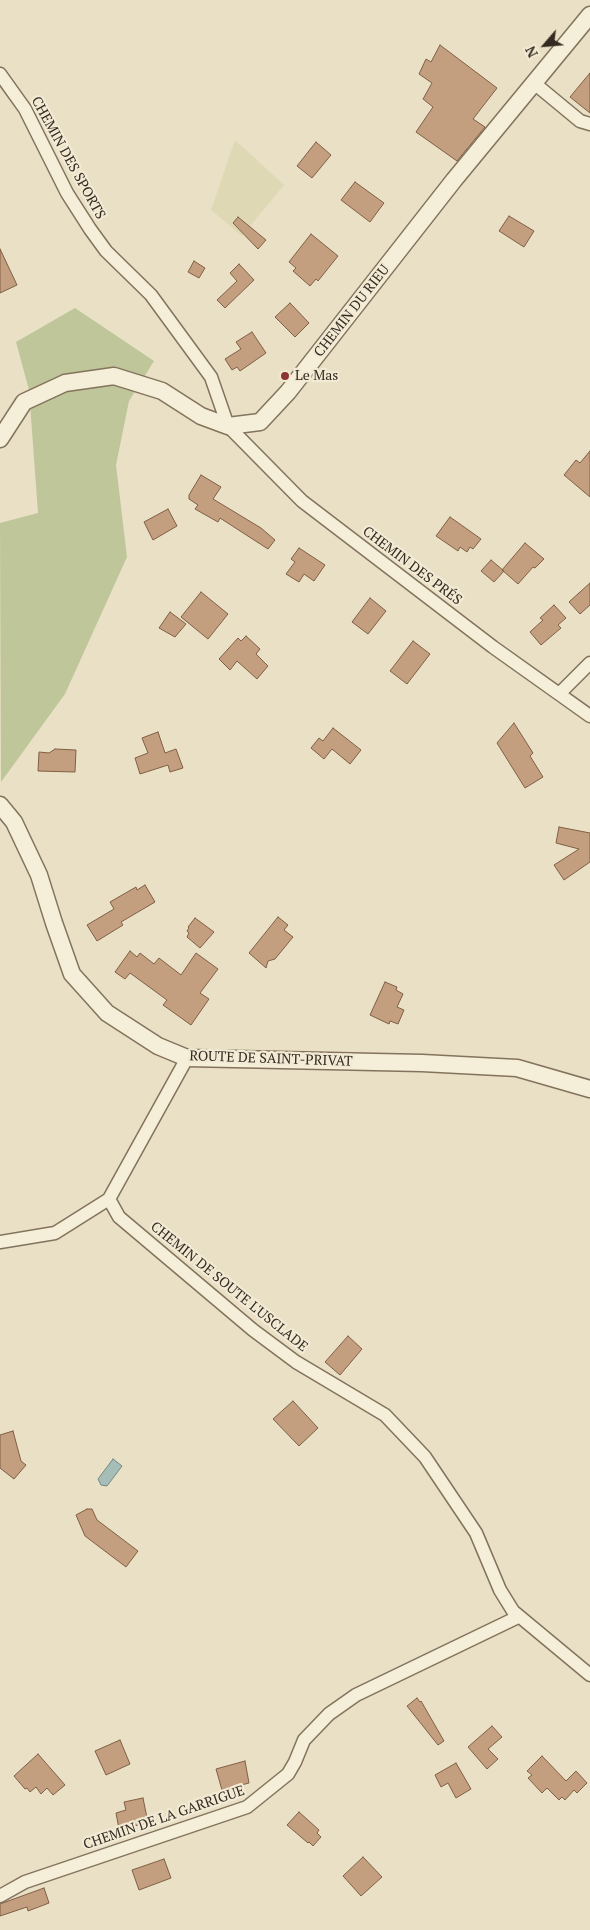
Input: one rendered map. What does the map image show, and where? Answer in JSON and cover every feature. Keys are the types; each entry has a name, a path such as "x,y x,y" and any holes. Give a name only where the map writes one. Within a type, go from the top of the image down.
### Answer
{"street":[{"name":"CHEMIN DU RIEU","path":"0,439 24,402 65,383 114,376 162,391 201,416 228,426 260,422 288,392 454,180 590,15"},
{"name":"CHEMIN DES SPORTS","path":"0,74 28,116 67,193 86,224 106,251 151,295 211,377 228,426"},
{"path":"534,83 580,120 590,124"},
{"name":"CHEMIN DES PRÉS","path":"228,426 302,501 493,647 590,716"},
{"path":"559,694 590,663"},
{"name":"ROUTE DE SAINT-PRIVAT","path":"0,805 14,822 39,875 72,974 107,1013 158,1046 187,1058 422,1063 517,1068 590,1089"},
{"path":"0,1242 55,1233 109,1199 187,1058"},
{"name":"CHEMIN DE SOUTE L'USCLADE","path":"109,1199 119,1217 253,1330 296,1362 385,1415 425,1457 476,1533 500,1590 518,1617 590,1675"},
{"name":"CHEMIN DE LA GARRIGUE","path":"0,1896 25,1882 247,1807 288,1774 304,1740 329,1714 356,1695 518,1617"}],"shaded area":[{"path":"235,140 284,185 242,236 211,210"}],"green space":[{"path":"75,308 154,361 129,401 116,465 127,557 65,694 1,782 0,523 38,513 29,390 16,342"}],"water":[{"path":"113,1459 122,1466 107,1486 101,1485 98,1479"}],"building":[{"path":"440,45 497,88 473,119 485,127 457,161 416,132 433,107 423,99 432,83 419,74 426,59 431,62"},
{"path":"590,73 590,113 570,97"},
{"path":"316,142 331,155 312,178 297,166"},
{"path":"355,182 384,203 370,222 341,200"},
{"path":"509,216 534,231 524,247 499,231"},
{"path":"238,217 266,240 258,249 233,223"},
{"path":"311,234 338,256 318,281 316,279 310,286 293,271 296,268 289,262"},
{"path":"0,249 17,285 0,293"},
{"path":"194,261 205,268 199,278 188,272"},
{"path":"239,264 254,280 225,308 217,300 237,281 230,273"},
{"path":"290,303 309,323 295,337 275,317"},
{"path":"252,332 266,353 240,371 237,367 232,370 225,359 241,349 236,342"},
{"path":"590,451 590,497 564,475 576,460 580,463"},
{"path":"201,475 221,487 213,499 261,528 275,540 268,549 220,518 218,522 195,509 198,505 189,499 189,495"},
{"path":"168,509 177,526 153,540 144,522"},
{"path":"450,517 481,539 473,549 470,547 467,552 460,547 458,551 436,536"},
{"path":"525,543 544,559 535,568 533,567 518,584 502,570"},
{"path":"299,548 325,565 314,581 304,574 299,582 286,574 295,562 291,559"},
{"path":"491,560 504,571 494,582 481,571"},
{"path":"590,583 590,605 580,614 569,602"},
{"path":"201,592 228,614 208,639 181,617"},
{"path":"370,598 386,611 368,634 352,622"},
{"path":"554,605 566,618 558,625 561,628 541,645 530,632 543,620 540,618"},
{"path":"170,612 186,624 175,637 159,628"},
{"path":"246,636 260,649 256,654 268,666 257,679 237,661 230,670 219,659 238,638 241,641"},
{"path":"413,641 430,654 407,684 390,671"},
{"path":"514,723 533,753 530,756 543,777 525,788 497,743"},
{"path":"333,728 361,750 350,764 332,749 324,759 311,748 319,738 323,741"},
{"path":"158,732 165,753 176,749 183,768 170,772 168,765 140,774 135,758 148,753 142,738"},
{"path":"55,749 76,750 75,772 38,771 39,752 49,753"},
{"path":"559,827 590,833 590,862 564,880 554,865 579,849 556,843"},
{"path":"145,885 155,902 121,922 123,925 97,941 87,925 114,909 110,902 136,887 137,890"},
{"path":"278,917 288,925 284,930 293,937 275,959 268,961 266,968 249,953"},
{"path":"195,918 214,932 200,948 187,937 189,933 187,931 188,927"},
{"path":"130,951 137,957 140,953 154,964 159,958 181,975 196,953 218,969 200,993 209,999 191,1025 163,1005 167,1000 130,973 125,979 115,972"},
{"path":"385,982 397,987 396,990 403,994 397,1007 404,1010 398,1024 390,1021 389,1024 370,1015"},
{"path":"348,1336 362,1349 340,1375 325,1362"},
{"path":"293,1401 318,1428 299,1446 273,1419"},
{"path":"13,1431 21,1461 26,1465 14,1479 0,1468 0,1435"},
{"path":"87,1509 92,1509 97,1520 138,1551 126,1567 85,1536 76,1515"},
{"path":"417,1698 421,1701 444,1741 438,1745 407,1706"},
{"path":"492,1726 502,1737 488,1749 498,1759 487,1769 468,1747"},
{"path":"120,1740 130,1764 106,1775 95,1751"},
{"path":"38,1754 65,1785 53,1795 47,1788 41,1794 36,1787 30,1792 14,1776"},
{"path":"542,1756 566,1781 576,1771 587,1783 577,1793 574,1790 565,1800 562,1797 559,1800 547,1788 542,1793 528,1778 532,1775 527,1771"},
{"path":"245,1761 249,1783 222,1790 216,1769"},
{"path":"456,1763 471,1789 456,1798 448,1783 441,1787 435,1775"},
{"path":"143,1798 148,1823 119,1829 116,1813 126,1810 124,1802"},
{"path":"299,1812 319,1830 317,1833 321,1837 313,1846 287,1825"},
{"path":"363,1857 382,1877 361,1896 343,1876"},
{"path":"164,1859 171,1878 139,1890 132,1870"},
{"path":"44,1888 49,1903 28,1911 27,1907 0,1916 0,1904"}],"place":[{"name":"Le Mas","path":"285,376"}]}
